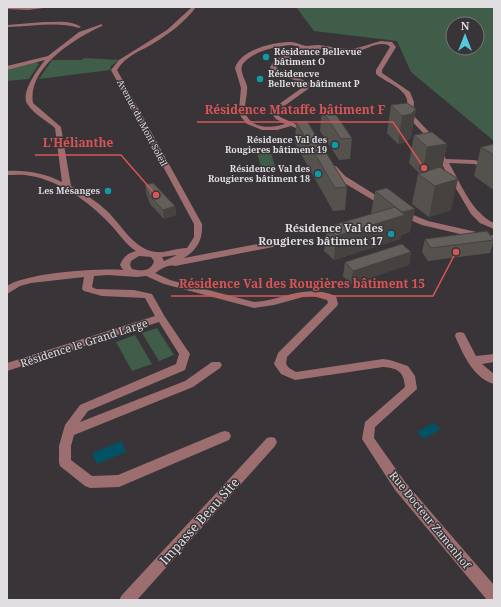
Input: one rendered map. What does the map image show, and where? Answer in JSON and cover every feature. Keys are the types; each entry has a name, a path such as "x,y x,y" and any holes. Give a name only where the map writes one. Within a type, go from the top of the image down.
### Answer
{"street":[{"path":"7,8 32,9 49,7"},
{"name":"Avenue du Mont Soleil","path":"192,246 198,237 198,224 114,70 122,60 151,43 184,19 194,7"},
{"path":"7,26 56,23 75,24 78,27"},
{"path":"67,187 58,128 30,104 28,99 36,77 50,58 81,33 100,25"},
{"path":"313,135 276,117 274,112 308,85 304,81 280,72 272,66 306,48 346,51 363,48 376,43 392,45 393,47 379,70 379,74 408,93 411,102 408,112 410,116 426,133 475,214 483,221 494,226"},
{"path":"291,124 265,129 255,127 249,123 242,109 244,86 238,74 238,66 242,60 273,45 295,44 302,45 306,48"},
{"path":"7,68 50,58"},
{"path":"329,160 342,178 406,216 425,223 494,239"},
{"path":"444,161 474,162 494,167"},
{"path":"44,177 58,176 64,171"},
{"path":"7,173 22,172 44,177 67,187 90,200 110,219 129,242 159,259 158,266"},
{"path":"129,242 126,268 142,273"},
{"path":"158,266 273,244"},
{"path":"108,272 136,254 176,253 192,246"},
{"path":"7,291 17,284 30,280 108,272 142,273 181,257 190,250 192,246"},
{"name":"Rue Docteur Zamenhof","path":"142,273 167,282 254,305 262,306 302,294 315,292 325,294 332,298 332,304 282,356 280,364 285,371 295,376 383,363 397,364 406,370 410,380 411,389 369,425 368,439 400,486 494,597"},
{"name":"Résidence le Grand Large","path":"89,275 87,290 95,293 138,293 149,296 161,318 185,354 180,366 84,408 71,425 65,446 65,462 90,482 119,480 225,436"},
{"name":"Résidence le Grand Large","path":"7,367 161,318"},
{"path":"460,336 472,361 482,373 494,380"},
{"path":"472,361 494,358"},
{"path":"69,432 189,384 216,365"},
{"name":"Impasse Beau Site","path":"127,600 271,442"}],"green space":[{"path":"296,7 494,7 494,141 411,72 397,41 314,31"},
{"path":"84,58 119,60 111,66 110,70 39,79 52,60 82,60"},
{"path":"36,62 39,64 29,79 7,81 7,69"},
{"path":"257,153 271,153 275,166 261,167"},
{"path":"157,328 174,355 159,361 142,333"},
{"path":"135,335 152,364 132,371 116,342"}],"water":[{"path":"433,423 441,429 424,439 417,432"},
{"path":"122,441 126,452 97,464 92,453"}],"building":[{"path":"407,103 416,109 411,114 402,116 391,105"},
{"path":"332,109 352,138 341,139 322,110"},
{"path":"307,121 347,187 335,188 296,122"},
{"path":"432,132 447,144 427,147 414,135"},
{"path":"494,144 494,155 481,147"},
{"path":"440,167 458,179 435,186 418,174"},
{"path":"153,183 175,206 163,210 149,195 145,185"},
{"path":"387,188 415,209 402,212 375,191"},
{"path":"395,207 405,215 336,236 327,227"},
{"path":"487,231 494,240 431,248 425,239"},
{"path":"402,244 411,252 353,271 345,262"}],"place":[{"name":"Résidence Bellevue bâtiment O","path":"266,57"},
{"name":"Résidencve Bellevue bâtiment P","path":"260,79"},
{"name":"Résidence Val des Rougieres bâtiment 19","path":"335,145"},
{"name":"Résidence Mataffe bâtiment F","path":"424,168"},
{"name":"Résidence Val des Rougieres bâtiment 18","path":"318,174"},
{"name":"Les Mésanges","path":"108,191"},
{"name":"L'Hélianthe","path":"156,195"},
{"name":"Résidence Val des Rougieres bâtiment 17","path":"391,234"},
{"name":"Résidence Val des Rougières bâtiment 15","path":"456,252"}]}
